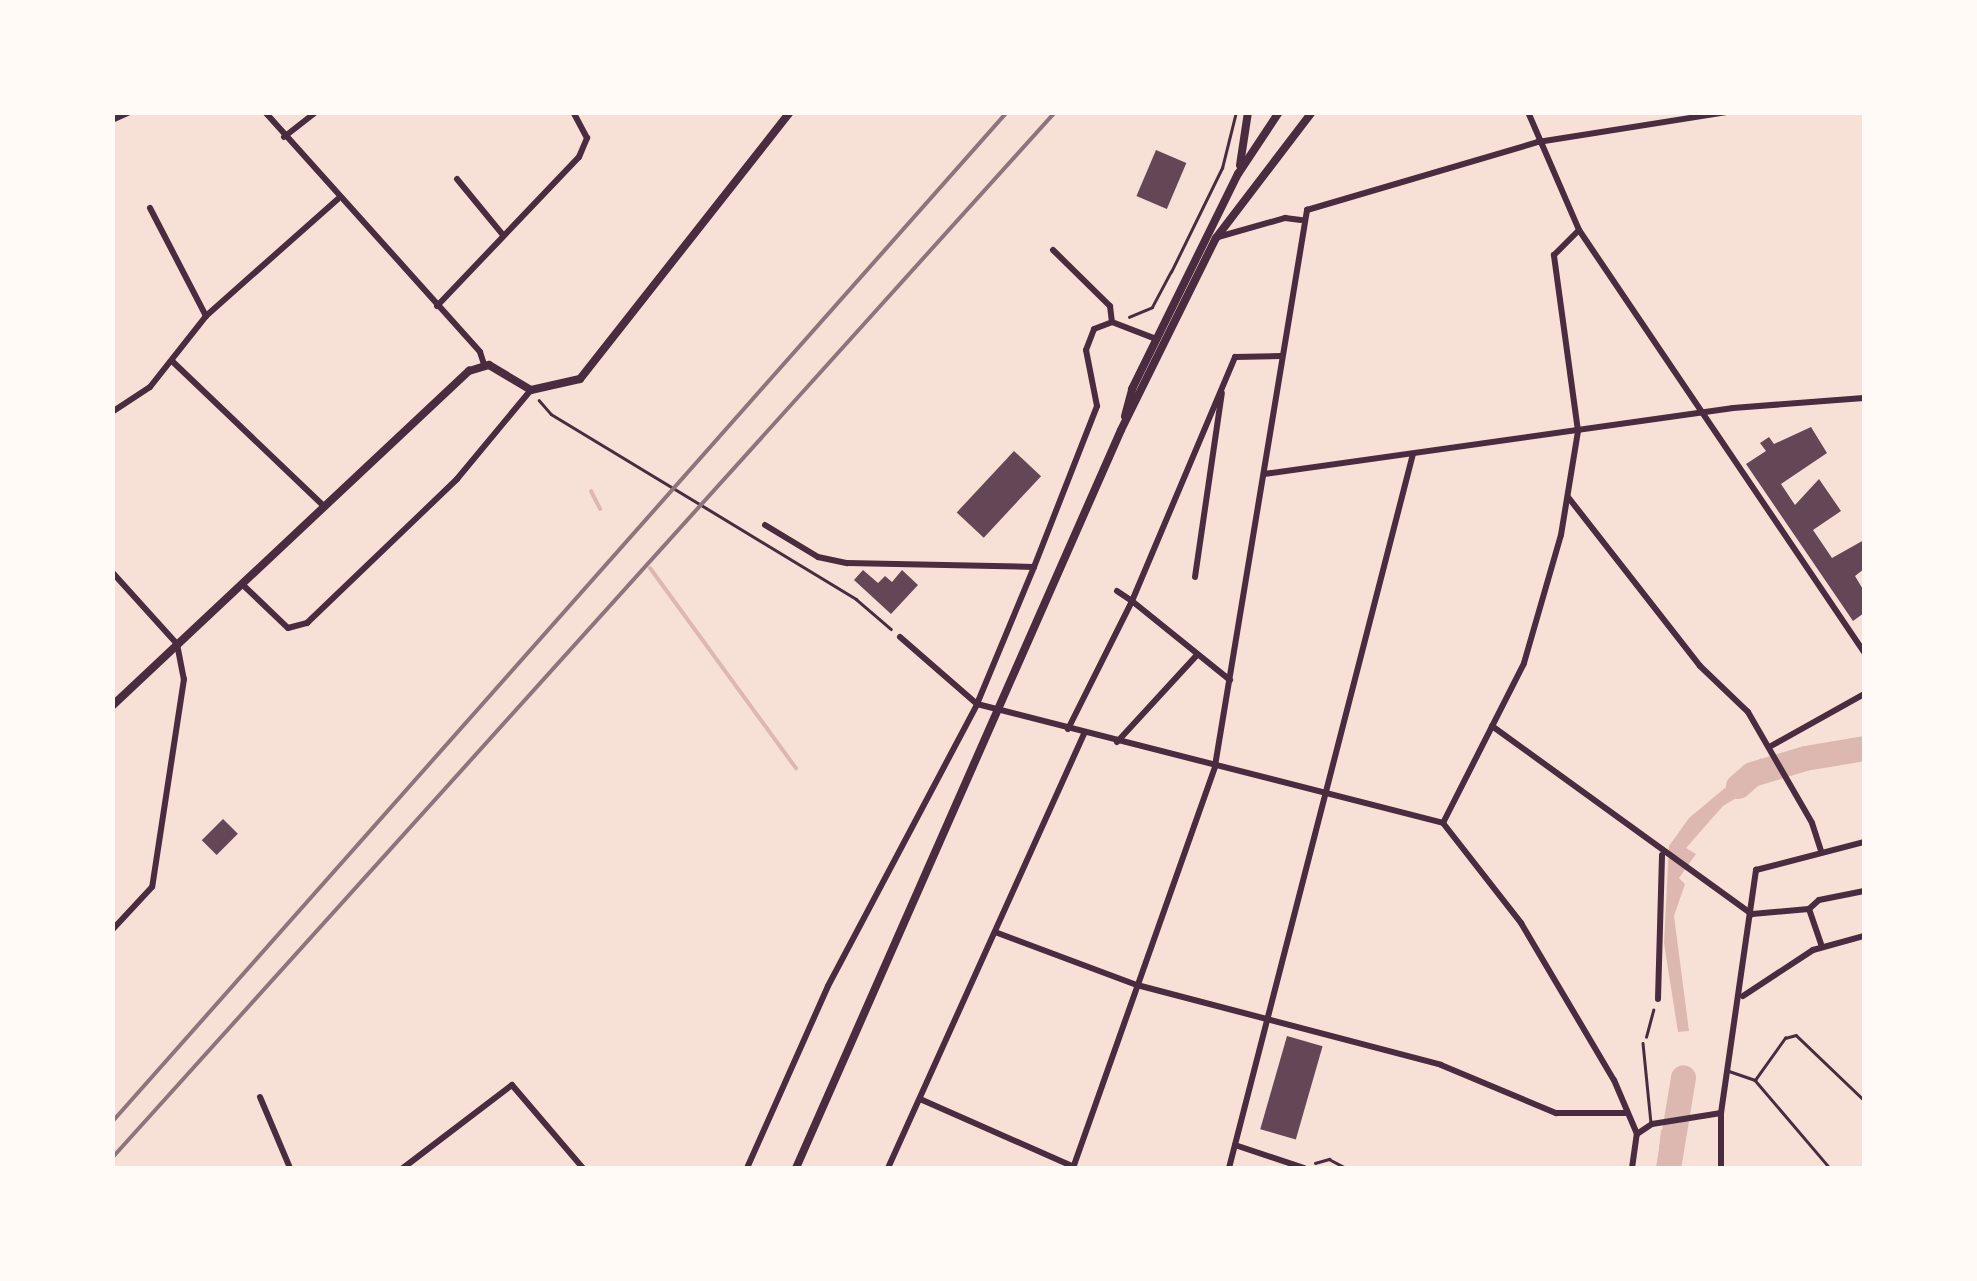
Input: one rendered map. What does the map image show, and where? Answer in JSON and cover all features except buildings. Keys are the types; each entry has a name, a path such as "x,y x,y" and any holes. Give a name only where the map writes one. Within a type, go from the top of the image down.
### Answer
{"main road":[{"path":"112,706 469,371 484,364 531,390 571,384 593,367 790,112"},
{"path":"1238,174 1248,112"},
{"path":"1122,430 1132,389 1238,174 1280,112"},
{"path":"796,1168 1122,430 1216,238 1312,112"}],"street":[{"path":"112,120 130,112"},
{"path":"266,112 484,364"},
{"path":"284,137 316,112"},
{"path":"437,306 579,157 587,138 573,112"},
{"path":"1528,112 1579,230 1698,413 1864,652"},
{"path":"1216,238 1286,218 1302,220 1326,202 1538,142 1727,112"},
{"path":"457,179 503,236"},
{"path":"112,412 172,361 206,316 338,198"},
{"path":"150,208 206,316"},
{"path":"920,1098 1074,1168 1216,766 1302,220"},
{"path":"1443,824 1524,663 1568,497 1578,431 1554,255 1579,230"},
{"path":"1054,250 1110,306 1112,322"},
{"path":"748,1168 828,986 977,704 1034,568 1097,406 1086,350 1094,329 1112,322 1156,340"},
{"path":"1068,729 1132,601 1235,357 1281,356"},
{"path":"172,361 325,506"},
{"path":"1195,578 1224,382"},
{"path":"243,585 288,628 306,623 458,479 531,390"},
{"path":"1264,474 1698,413 1862,398"},
{"path":"1228,1168 1413,454"},
{"path":"1568,497 1611,556 1770,746 1781,778 1812,823 1821,850"},
{"path":"765,524 818,557 847,563 1034,568"},
{"path":"112,930 152,887 184,679 176,644 114,577"},
{"path":"1117,591 1230,680"},
{"path":"900,637 977,704 1443,824 1520,923 1614,1080 1625,1114 1637,1134 1632,1168"},
{"path":"1117,742 1197,656"},
{"path":"1770,746 1827,718 1864,694"},
{"path":"1492,726 1662,854 1752,914 1809,908 1819,900 1864,891"},
{"path":"888,1168 1084,734"},
{"path":"1721,1168 1720,1112 1742,997 1756,870 1821,850 1864,842"},
{"path":"1658,999 1662,854"},
{"path":"1809,908 1822,946"},
{"path":"995,932 1137,985 1441,1064 1556,1113 1625,1114"},
{"path":"1742,997 1822,946 1864,936"},
{"path":"403,1168 512,1086 582,1168"},
{"path":"260,1096 290,1168"},
{"path":"1637,1134 1652,1124 1720,1112"},
{"path":"1235,1145 1301,1166"}],"lane":[{"path":"1862,398 1864,406"},
{"path":"1755,1080 1785,1038 1796,1036 1864,1100"},
{"path":"1643,1042 1652,1124"},
{"path":"1729,1071 1755,1080 1828,1168"}],"path":[{"path":"1112,322 1152,307 1222,168 1236,112"},
{"path":"531,390 567,424 856,599 900,637"},
{"path":"1643,1042 1653,1010"},
{"path":"1301,1166 1329,1159 1346,1168"}],"shaded area":[{"path":"1761,758 1769,778 1723,806 1686,848 1696,854 1679,878 1685,884 1674,916 1689,1031 1678,1032 1664,943 1669,846 1689,818"},
{"path":"1681,1123 1673,1168 1657,1168 1661,1130"}],"waterway":[{"path":"591,491 600,509"},
{"path":"650,568 796,768"},
{"path":"1738,786 1752,774 1805,758 1864,748"},
{"path":"1668,1168 1683,1077"}],"railway":[{"path":"112,1122 1007,112"},
{"path":"112,1158 1055,112"}]}
